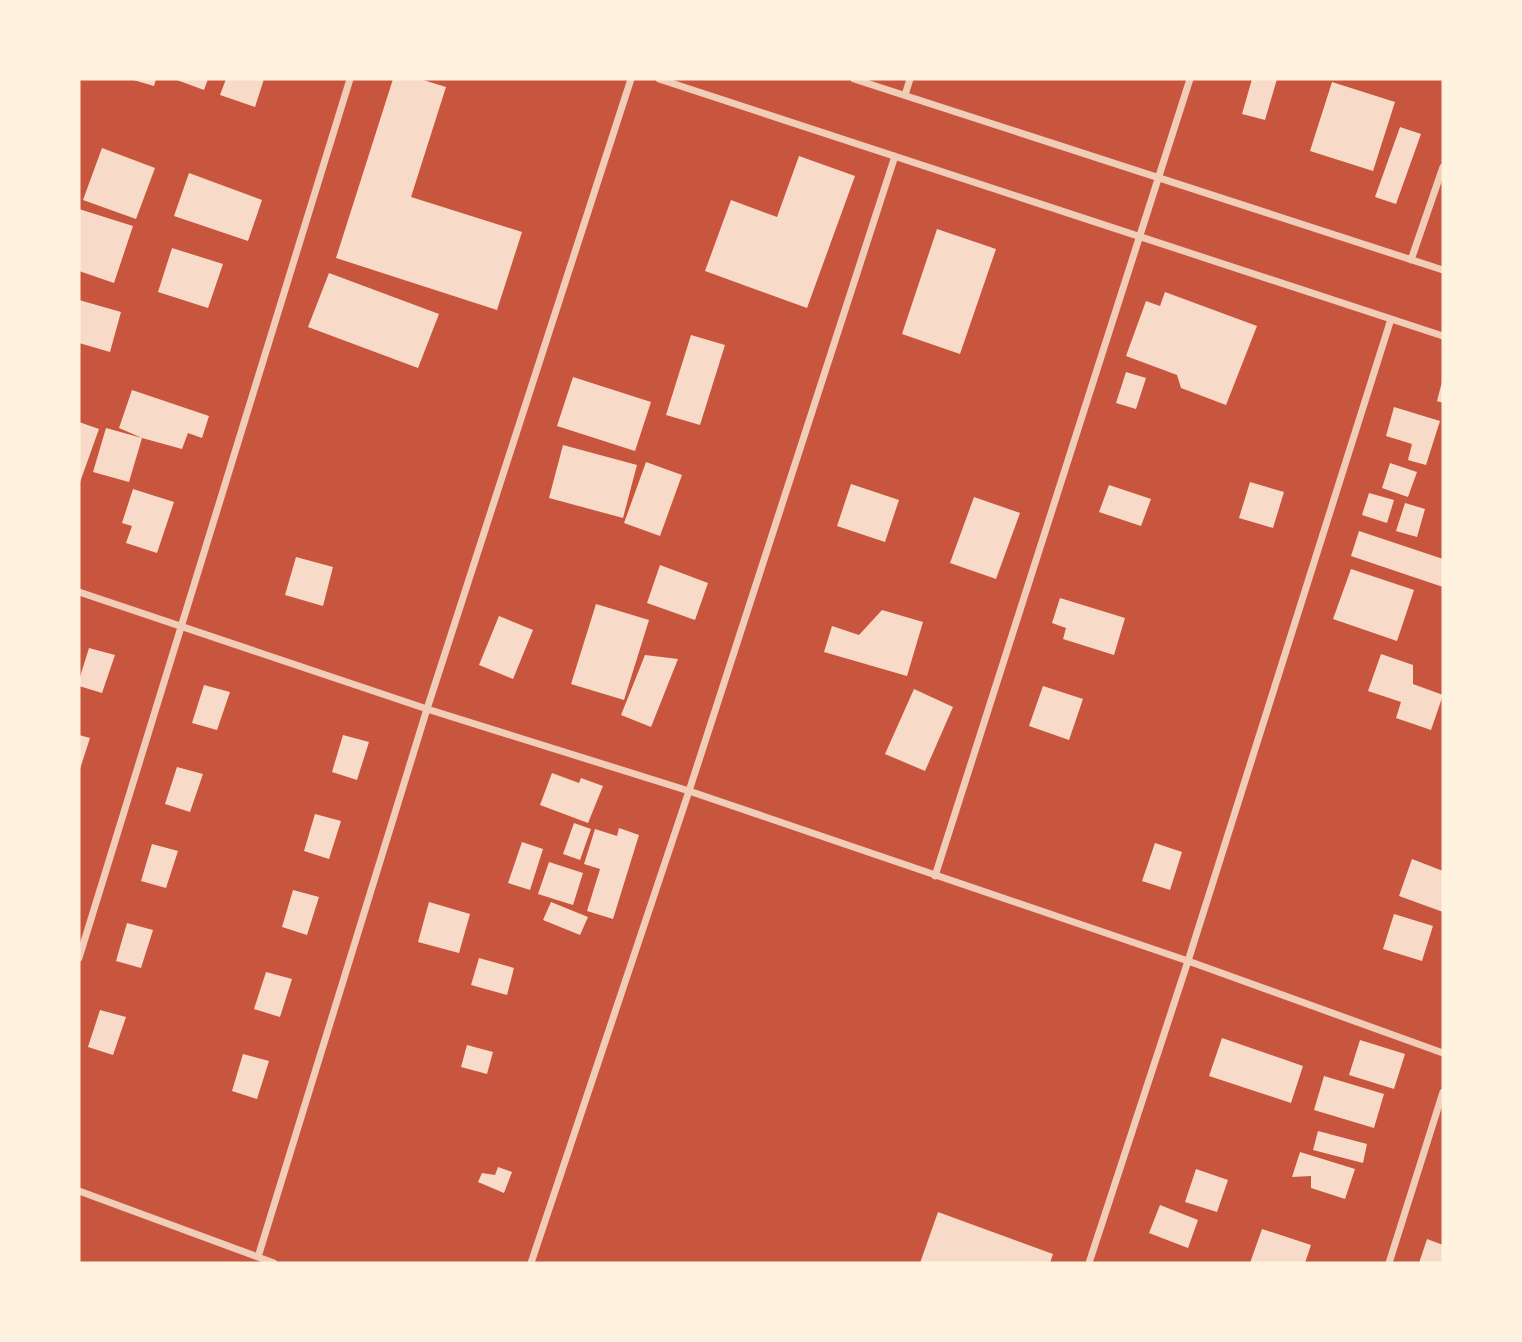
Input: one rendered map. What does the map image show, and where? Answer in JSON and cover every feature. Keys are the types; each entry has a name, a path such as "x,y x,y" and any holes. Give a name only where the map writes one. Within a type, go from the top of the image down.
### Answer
{"street":[{"path":"79,958 350,79"},
{"path":"258,1257 427,709 631,79"},
{"path":"659,79 1443,336"},
{"path":"854,79 1443,270"},
{"path":"905,95 910,79"},
{"path":"935,876 1190,79"},
{"path":"531,1263 689,791 895,156"},
{"path":"1412,260 1443,167"},
{"path":"1089,1263 1188,961 1391,319"},
{"path":"79,592 427,709 689,791 1188,961 1443,1053"},
{"path":"1389,1263 1443,1092"},
{"path":"79,1191 274,1263"}],"building":[{"path":"130,79 156,79 154,86"},
{"path":"174,79 208,79 204,90"},
{"path":"226,79 264,79 255,107 220,95"},
{"path":"393,79 420,79 446,87 411,197 522,232 497,310 336,258"},
{"path":"1252,79 1277,79 1265,120 1242,114"},
{"path":"1332,82 1395,102 1373,171 1310,151"},
{"path":"1400,127 1421,134 1396,204 1375,197"},
{"path":"102,148 155,168 136,219 83,200"},
{"path":"799,156 855,176 807,308 705,271 731,200 777,217"},
{"path":"189,173 262,200 248,241 174,216"},
{"path":"79,209 133,226 114,283 79,271"},
{"path":"937,229 996,249 960,354 902,334"},
{"path":"172,248 223,264 208,308 158,292"},
{"path":"329,273 439,314 418,368 308,327"},
{"path":"1165,292 1257,326 1226,405 1181,388 1177,375 1126,356 1146,301 1160,306"},
{"path":"79,300 121,312 110,352 79,343"},
{"path":"691,335 725,345 700,425 666,415"},
{"path":"1126,372 1146,378 1136,409 1116,403"},
{"path":"573,377 651,402 635,451 557,426"},
{"path":"1443,382 1443,403 1437,401"},
{"path":"132,390 209,416 202,438 188,433 182,449 142,438 119,428"},
{"path":"1394,407 1440,421 1426,465 1408,460 1412,444 1386,436"},
{"path":"79,422 99,429 79,485"},
{"path":"106,428 142,438 129,482 93,472"},
{"path":"563,445 637,465 623,518 549,498"},
{"path":"646,462 682,475 660,536 624,523"},
{"path":"1390,463 1417,472 1408,497 1382,488"},
{"path":"1250,482 1284,492 1273,528 1239,518"},
{"path":"851,484 899,500 885,542 837,526"},
{"path":"1109,485 1151,499 1141,526 1099,512"},
{"path":"133,489 174,502 157,553 126,543 132,526 122,523"},
{"path":"1369,493 1394,500 1387,523 1362,515"},
{"path":"974,497 1020,513 996,579 950,563"},
{"path":"1405,503 1425,509 1417,537 1396,531"},
{"path":"1359,531 1443,559 1443,587 1351,556"},
{"path":"296,557 333,567 323,606 285,595"},
{"path":"660,565 708,583 695,620 647,603"},
{"path":"1351,569 1414,590 1397,641 1333,619"},
{"path":"1060,598 1125,618 1114,655 1063,639 1066,628 1052,623"},
{"path":"596,604 649,620 624,700 571,684"},
{"path":"882,610 923,622 907,676 824,652 832,626 859,635"},
{"path":"499,616 533,630 513,679 479,665"},
{"path":"89,648 115,655 102,693 79,686"},
{"path":"1381,654 1413,665 1413,684 1443,695 1431,730 1396,718 1401,702 1368,691"},
{"path":"645,655 678,659 651,727 621,715"},
{"path":"204,685 230,692 217,730 192,723"},
{"path":"1043,686 1083,699 1069,740 1029,726"},
{"path":"914,689 953,707 925,771 885,754"},
{"path":"79,735 90,738 79,772"},
{"path":"343,735 369,742 357,780 332,772"},
{"path":"177,767 203,774 190,812 165,804"},
{"path":"552,773 579,783 581,778 603,786 588,823 540,805"},
{"path":"315,814 341,821 329,859 304,851"},
{"path":"574,823 591,829 580,860 563,854"},
{"path":"619,828 639,835 613,919 587,911 600,869 584,864 595,829 617,836"},
{"path":"522,842 543,849 530,890 508,883"},
{"path":"1155,843 1182,852 1170,890 1142,881"},
{"path":"152,844 178,851 166,888 141,881"},
{"path":"1412,859 1443,871 1443,912 1399,896"},
{"path":"549,862 583,873 573,905 538,894"},
{"path":"293,890 319,897 307,935 282,927"},
{"path":"429,902 470,914 459,953 418,942"},
{"path":"551,902 588,917 580,935 543,920"},
{"path":"1394,914 1433,926 1422,961 1383,949"},
{"path":"127,923 153,930 141,968 116,961"},
{"path":"479,958 514,968 507,995 471,985"},
{"path":"266,972 292,979 280,1017 254,1009"},
{"path":"100,1010 126,1017 113,1055 88,1047"},
{"path":"1222,1038 1303,1066 1291,1103 1209,1076"},
{"path":"1360,1040 1405,1054 1394,1089 1349,1075"},
{"path":"467,1045 493,1052 487,1074 461,1067"},
{"path":"243,1054 269,1061 257,1099 232,1091"},
{"path":"1324,1076 1384,1094 1374,1128 1314,1110"},
{"path":"1318,1131 1367,1144 1363,1163 1313,1150"},
{"path":"1300,1152 1355,1169 1345,1199 1311,1188 1311,1176 1292,1177"},
{"path":"498,1167 512,1172 504,1193 478,1182 482,1173 495,1175"},
{"path":"1196,1169 1228,1180 1217,1212 1185,1202"},
{"path":"1160,1205 1198,1220 1188,1248 1149,1233"},
{"path":"938,1212 1053,1254 1050,1263 920,1263"},
{"path":"1262,1229 1311,1245 1305,1263 1250,1263"},
{"path":"1427,1239 1443,1245 1443,1263 1419,1263"}]}
